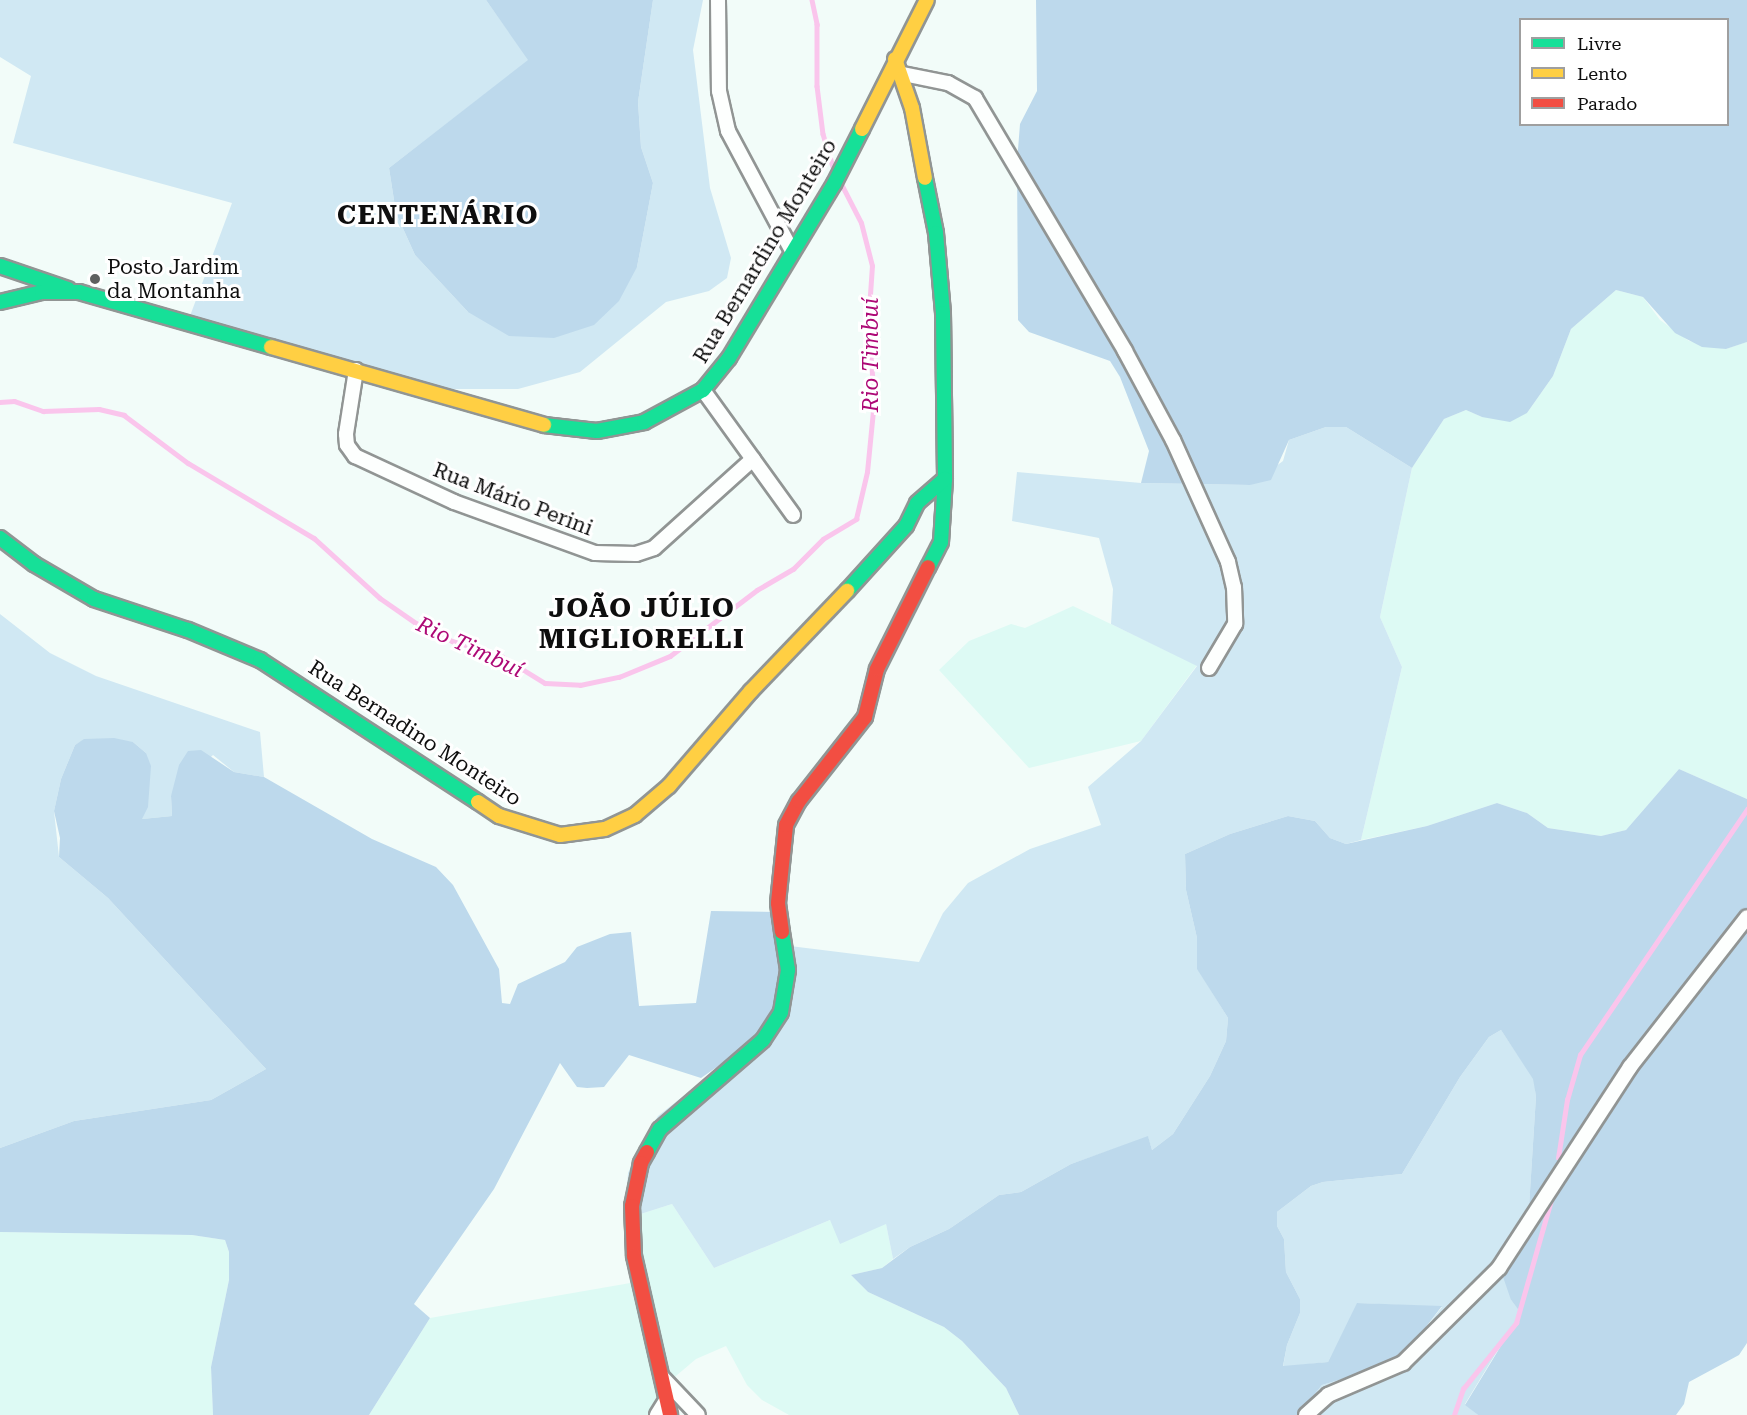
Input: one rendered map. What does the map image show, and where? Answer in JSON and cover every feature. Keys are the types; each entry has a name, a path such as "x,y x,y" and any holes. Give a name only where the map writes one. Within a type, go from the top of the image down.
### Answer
{"street":[{"path":"718,0 719,91 728,131 791,249"},
{"name":"Rua Bernardino Monteiro","path":"79,292 541,425 576,431 620,428 644,422 703,390 729,358 791,249 834,184 858,139 894,59 927,0"},
{"path":"657,1415 668,1408 658,1373 632,1225 634,1188 641,1163 660,1129 763,1040 781,1012 788,970 778,903 786,825 799,801 865,717 880,663 941,542 945,479 943,314 936,233 903,74 894,59"},
{"path":"903,74 948,83 975,98 1125,351 1173,440 1228,562 1234,587 1235,624 1209,668"},
{"path":"0,266 79,292"},
{"path":"0,302 42,292 79,292"},
{"name":"Rua Mário Perini","path":"356,370 346,434 347,445 355,456 454,502 595,553 636,554 654,548 753,459"},
{"path":"703,390 793,515"},
{"name":"Rua Bernadino Monteiro","path":"0,538 34,564 94,599 188,630 260,660 499,816 532,829 560,835 584,834 635,815 669,786 751,691 887,550 906,526 917,503 945,479"},
{"path":"1306,1415 1328,1395 1403,1363 1499,1268 1630,1067 1747,917"},
{"path":"658,1373 698,1415"}],"shaded area":[{"path":"0,0 486,0 529,60 389,168 396,213 415,255 468,312 637,267 653,183 641,147 638,102 653,0 703,0 693,50 710,188 731,258 727,278 709,291 666,302 580,372 518,389 433,389 190,316 232,203 13,143 31,76 0,57"},
{"path":"486,0 653,0 638,102 641,147 653,183 637,267 619,301 594,325 554,338 509,336 468,312 415,255 396,213 389,168 528,60"},
{"path":"1036,0 1747,0 1747,342 1726,349 1702,347 1675,333 1643,297 1616,290 1571,329 1553,376 1527,413 1510,422 1482,417 1466,410 1444,419 1412,468 1346,427 1326,427 1289,440 1271,480 1250,485 1141,483 1149,451 1120,377 1110,361 1029,332 1018,320 1017,162 1020,124 1037,91"},
{"path":"1616,290 1643,297 1660,320 1689,341 1726,349 1747,342 1747,799 1679,769 1626,830 1601,836 1548,828 1527,813 1497,803 1427,826 1361,840 1402,667 1380,617 1412,468 1444,419 1466,410 1482,417 1527,413 1553,376 1571,329"},
{"path":"1326,427 1346,427 1412,468 1380,617 1402,667 1361,840 1346,844 1330,838 1315,821 1288,816 1230,834 1185,854 1186,890 1197,938 1197,968 1228,1018 1226,1041 1210,1076 1173,1134 1152,1150 1148,1137 1071,1164 1021,1192 999,1195 949,1229 910,1247 893,1259 886,1224 840,1244 830,1220 714,1268 672,1204 625,1219 628,1173 643,1140 658,1116 747,1046 790,946 919,962 943,913 968,883 1030,849 1101,825 1088,787 1141,741 1197,666 1111,624 1113,589 1099,538 1012,521 1017,472 1141,483 1250,485 1283,461 1289,440"},
{"path":"1073,606 1197,665 1141,741 1029,768 939,670 969,641 1011,624 1025,628"},
{"path":"0,614 50,653 96,676 260,732 264,777 234,772 213,755 171,796 172,816 142,819 146,753 133,742 84,740 75,745 61,779 54,811 59,857 108,898 266,1069 211,1100 74,1121 0,1148"},
{"path":"114,738 133,742 146,753 151,766 148,807 142,819 172,816 171,796 179,765 188,751 201,750 234,772 264,777 372,839 436,867 453,885 499,969 502,1003 510,1004 518,984 565,962 577,947 610,934 631,932 639,1006 696,1003 711,911 776,912 783,1003 747,1046 701,1078 629,1055 604,1087 577,1087 560,1063 494,1189 414,1304 430,1318 369,1415 213,1415 211,1367 229,1280 229,1252 225,1240 192,1235 0,1232 0,1148 74,1121 211,1100 266,1069 108,898 59,857 60,838 54,811 61,779 75,745 84,739"},
{"path":"1679,769 1747,799 1747,1343 1739,1355 1689,1382 1684,1404 1676,1415 1478,1415 1465,1405 1521,1313 1511,1300 1501,1271 1528,1223 1536,1096 1533,1079 1501,1030 1489,1037 1460,1077 1402,1174 1323,1182 1311,1186 1277,1212 1277,1226 1284,1239 1286,1272 1300,1299 1300,1313 1287,1345 1283,1366 1328,1362 1357,1303 1442,1306 1399,1362 1322,1385 1298,1415 1019,1415 1006,1388 962,1341 944,1327 868,1292 851,1275 882,1268 910,1247 949,1229 999,1195 1021,1192 1071,1164 1148,1136 1152,1150 1173,1134 1210,1076 1226,1041 1228,1018 1197,969 1197,938 1186,890 1185,854 1230,834 1288,816 1315,821 1330,838 1346,844 1427,826 1497,803 1527,813 1548,828 1601,836 1626,830"},
{"path":"1501,1030 1534,1079 1536,1096 1528,1224 1511,1300 1521,1312 1465,1404 1478,1415 1298,1415 1322,1385 1399,1362 1442,1307 1358,1303 1328,1362 1283,1367 1287,1345 1300,1313 1300,1299 1286,1272 1284,1239 1277,1226 1277,1212 1311,1186 1323,1182 1402,1174 1460,1077 1489,1037"},
{"path":"672,1204 714,1268 830,1220 835,1227 886,1224 893,1259 882,1268 851,1275 868,1292 944,1327 962,1341 1006,1388 1019,1415 789,1415 762,1400 747,1385 726,1346 696,1359 657,1392 655,1415 369,1415 430,1318 636,1282 625,1219"},
{"path":"0,1232 192,1235 225,1240 229,1252 229,1280 211,1367 213,1415 0,1415"}],"waterway":[{"name":"Rio Timbuí","path":"812,0 817,24 817,86 823,134 834,169"},
{"name":"Rio Timbuí","path":"0,402 14,401 43,411 99,409 124,415 188,463 314,538 380,598 416,623 452,641 498,654 545,683 580,685 619,677 670,656 757,590 793,569 823,539 856,519 867,472 874,400 868,324 872,266 861,223 841,184"},
{"path":"1558,1158 1567,1100 1580,1055 1747,809"},
{"path":"1454,1415 1463,1389 1516,1323 1551,1200"}],"traffic: fast":[{"path":"544,425 597,431 644,422 703,390 729,358 834,184 862,129"},
{"path":"925,178 936,233 943,313 945,479 941,542 928,567"},
{"path":"0,266 68,289"},
{"path":"0,302 42,292 79,292 271,347"},
{"path":"847,591 906,526 917,503 945,479"},
{"path":"0,538 34,564 94,599 188,630 260,660 478,802"},
{"path":"647,1152 660,1129 763,1040 781,1012 788,970 782,932"}],"traffic: slow":[{"path":"862,129 927,0"},
{"path":"895,59 912,108 925,178"},
{"path":"271,347 544,425"},
{"path":"478,802 499,816 560,835 605,829 635,815 669,786 751,691 847,591"}],"traffic: jam":[{"path":"782,932 778,903 786,825 799,801 865,717 877,669 928,567"},
{"path":"647,1152 641,1163 632,1206 634,1256 670,1415"}],"place":[{"name":"Posto Jardim da Montanha","path":"95,279"}],"district":[{"name":"CENTENÁRIO","path":"438,216"},
{"name":"JOÃO JÚLIO MIGLIORELLI","path":"642,624"}]}
